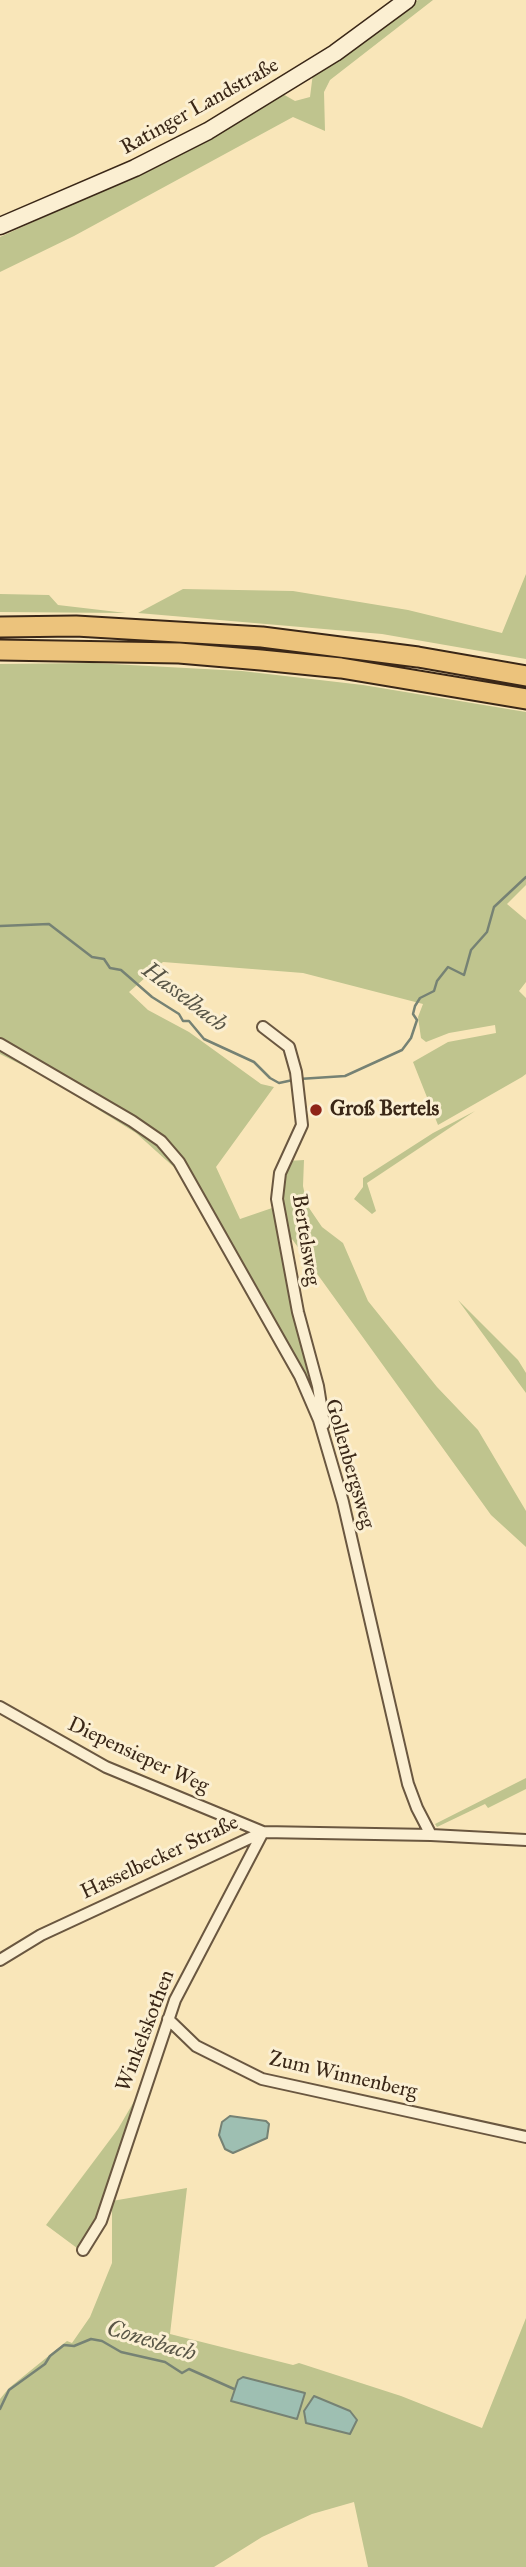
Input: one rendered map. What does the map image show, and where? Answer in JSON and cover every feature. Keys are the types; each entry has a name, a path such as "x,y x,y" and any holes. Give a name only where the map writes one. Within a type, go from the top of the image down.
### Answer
{"highway":[{"path":"0,627 76,626 262,637 418,657 526,676"},
{"path":"0,650 179,653 261,660 366,672 526,699"}],"main road":[{"name":"Ratinger Landstraße","path":"0,226 135,168 208,131 335,53 407,0"}],"street":[{"name":"Bertelsweg","path":"263,1027 286,1043 292,1052 297,1078 302,1131 283,1165 277,1199 298,1312 324,1416 324,1434"},
{"name":"Gollenbergsweg","path":"0,1044 142,1127 179,1161 300,1376 324,1434 408,1784 431,1835"},
{"name":"Diepensieper Weg","path":"0,1707 106,1767 263,1832"},
{"name":"Hasselbecker Straße","path":"0,1960 41,1935 263,1832 431,1835"},
{"name":"Winkelskothen","path":"83,2250 101,2221 168,2019 263,1832"},
{"path":"431,1835 526,1840"},
{"name":"Zum Winnenberg","path":"168,2019 196,2046 262,2080 526,2137"}],"green space":[{"path":"418,0 433,0 330,80 324,92 325,131 293,117 74,236 0,272 0,237 170,160 281,93 295,101 310,97 313,73"},
{"path":"526,574 526,659 382,634 138,613 183,589 293,591 408,610 502,633"},
{"path":"0,594 49,595 58,605 126,613 0,612"},
{"path":"93,663 242,671 363,685 526,712 526,885 507,904 526,920 526,982 519,991 526,998 526,1074 522,1077 438,1125 413,1062 448,1042 496,1033 495,1025 449,1033 426,1042 421,1038 418,1017 423,1004 303,973 163,962 129,992 148,1010 189,1032 261,1084 274,1087 216,1167 240,1219 275,1207 281,1256 321,1415 180,1161 153,1133 36,1058 0,1041 0,664"},
{"path":"0,1046 143,1131 179,1164 187,1183 176,1169 136,1133 44,1076 0,1054"},
{"path":"475,1111 367,1183 376,1211 372,1214 354,1199 363,1187 363,1178 433,1133"},
{"path":"304,1160 303,1186 307,1205 322,1227 343,1243 368,1301 437,1387 478,1430 526,1511 526,1547 491,1515 292,1239 287,1245 281,1188 288,1161"},
{"path":"458,1300 518,1360 526,1373 526,1393"},
{"path":"526,1778 526,1789 488,1808 485,1804 437,1827 435,1824"},
{"path":"140,2091 109,2196 81,2251 46,2225 118,2129"},
{"path":"187,2188 170,2334 293,2365 299,2363 401,2396 482,2428 526,2318 526,2567 368,2567 354,2502 312,2514 262,2537 214,2567 0,2567 0,2399 9,2388 67,2341 72,2343 90,2317 112,2263 112,2201"}],"shaded area":[{"path":"230,2116 266,2121 269,2124 267,2138 233,2153 225,2149 219,2135 222,2122"},
{"path":"243,2377 305,2393 297,2419 231,2401 238,2380"},
{"path":"314,2396 350,2411 357,2420 350,2434 306,2423 304,2411"}],"waterway":[{"name":"Hasselbach","path":"299,1079 345,1076 402,1050 411,1038 417,1020 413,1014 420,998 434,991 437,981 448,967 464,975 471,950 487,932 494,907 526,877"},
{"name":"Hasselbach","path":"0,926 49,924 92,957 104,959 110,968 121,970 152,997 179,1014 183,1021 189,1021 204,1039 254,1062 279,1083 293,1080"},
{"name":"Conesbach","path":"0,2409 9,2390 45,2364 50,2356 64,2345 74,2346 91,2339 102,2341 121,2352 165,2362 182,2373 189,2369 234,2389"}],"place":[{"name":"Groß Bertels","path":"316,1110"}]}
